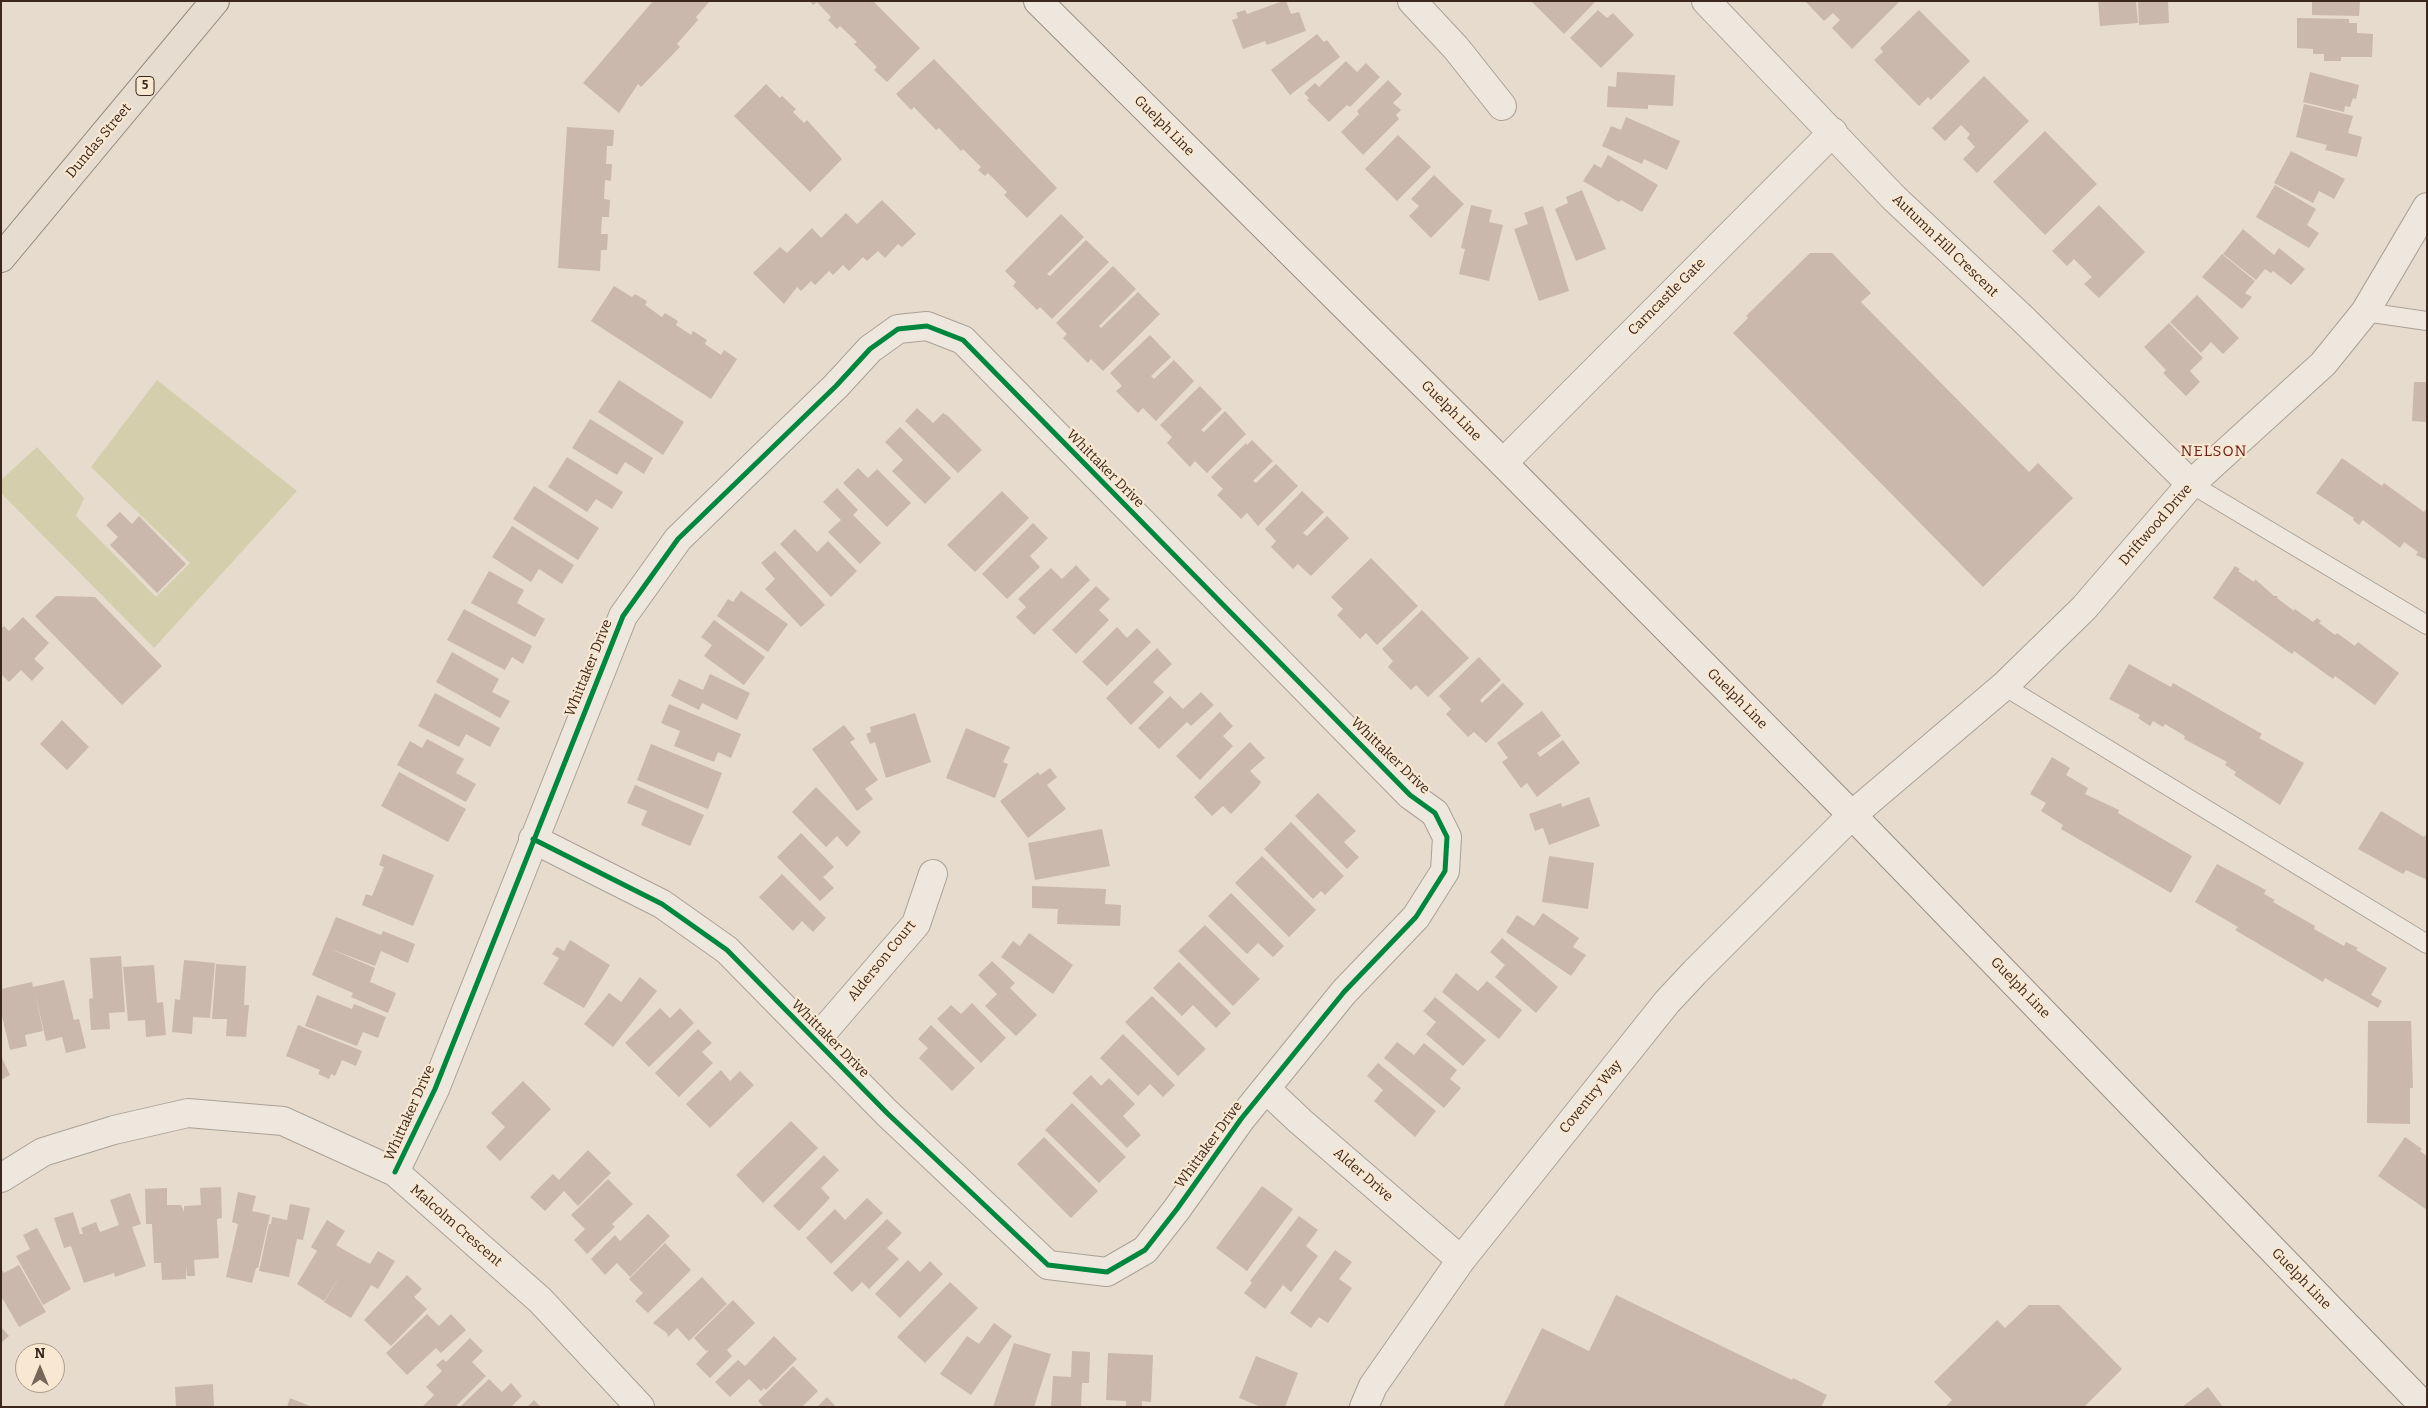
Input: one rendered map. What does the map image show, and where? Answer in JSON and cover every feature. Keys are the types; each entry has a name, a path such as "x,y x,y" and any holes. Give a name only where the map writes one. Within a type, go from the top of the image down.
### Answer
{"main road":[{"name":"Dundas Street","path":"1,258 215,1"}],"street":[{"name":"Guelph Line","path":"1038,1 1503,463 1852,815 2425,1407"},
{"path":"1412,1 1456,48 1502,106"},
{"name":"Autumn Hill Crescent","path":"1706,1 1894,198 2191,484"},
{"name":"Carncastle Gate","path":"1503,463 1833,132"},
{"name":"Driftwood Drive","path":"1852,815 2004,686 2084,608 2191,484 2323,364 2365,312 2427,207"},
{"name":"Whittaker Drive","path":"395,1172 435,1088 533,839 623,616 678,539 836,386 870,349 898,329 927,326 963,340 1410,795 1435,813 1447,837 1445,871 1416,917 1344,992 1241,1119 1177,1210 1144,1250 1107,1272 1048,1265 887,1114 727,950 670,910 533,839"},
{"name":"Coventry Way","path":"1364,1407 1373,1386 1461,1260 1667,1002 1852,815"},
{"name":"Alderson Court","path":"816,1040 916,924 933,874"},
{"name":"Alder Drive","path":"1266,1088 1300,1121 1461,1260"},
{"name":"Malcolm Crescent","path":"1,1178 43,1152 114,1130 188,1113 283,1121 395,1172 540,1300 640,1407"}],"lane":[{"path":"2365,312 2427,321"},
{"path":"2191,484 2427,624"},
{"path":"2004,686 2427,944"}],"shaded area":[{"path":"157,380 297,491 154,648 1,493 1,480 37,447 84,498 76,516 156,597 190,563 91,467"}],"building":[{"path":"653,1 710,1 696,17 698,20 677,44 680,47 641,87 638,84 619,113 583,83"},
{"path":"810,1 873,1 920,48 887,82 874,70 877,67 854,44 857,42 840,26 837,29 828,20 831,17 817,2 813,5"},
{"path":"1286,1 1291,14 1299,12 1306,31 1267,45 1265,41 1243,49 1232,20 1238,18 1236,13 1245,10 1247,14"},
{"path":"1531,1 1596,1 1564,34"},
{"path":"1805,1 1899,2 1852,49 1832,28 1840,20 1833,13 1824,21"},
{"path":"2098,1 2136,1 2138,23 2100,26"},
{"path":"2138,1 2168,1 2169,23 2139,25"},
{"path":"2312,1 2360,1 2359,16 2312,15"},
{"path":"1598,10 1607,18 1613,13 1634,35 1601,68 1570,38"},
{"path":"1919,10 1970,61 1931,100 1928,97 1919,106 1874,60 1883,52 1880,48"},
{"path":"2297,18 2349,19 2349,23 2357,23 2357,33 2373,34 2372,57 2341,57 2341,61 2324,61 2324,54 2313,54 2313,49 2297,48"},
{"path":"1317,34 1324,42 1327,40 1340,57 1290,95 1271,70"},
{"path":"934,59 1057,188 1027,218 1004,195 1007,192 988,173 985,176 978,170 981,167 963,149 961,151 939,128 936,130 914,107 911,110 896,94"},
{"path":"1346,61 1357,72 1366,63 1380,77 1350,107 1347,105 1329,122 1307,100 1309,98 1304,93 1315,83 1319,87"},
{"path":"1617,72 1675,75 1673,106 1648,105 1648,109 1607,107 1608,86 1616,87"},
{"path":"2310,72 2359,85 2356,99 2353,98 2350,107 2345,106 2344,112 2303,102"},
{"path":"1984,76 2029,121 1977,173 1963,159 1975,147 1967,138 1970,134 1961,125 1945,141 1932,128"},
{"path":"1388,80 1402,94 1393,103 1401,110 1396,115 1399,119 1363,155 1341,132 1359,114 1357,111"},
{"path":"766,84 780,98 782,96 796,109 793,112 804,123 807,120 842,159 810,192 734,116"},
{"path":"2304,104 2353,116 2348,133 2362,137 2357,157 2325,150 2327,145 2296,137"},
{"path":"1626,117 1680,141 1667,170 1644,159 1642,164 1602,146 1611,126 1621,130"},
{"path":"567,127 614,130 613,146 607,146 606,164 612,164 611,181 605,180 604,199 610,200 609,217 602,217 601,234 608,234 607,250 601,250 600,271 558,268"},
{"path":"2045,131 2097,184 2045,235 1993,182"},
{"path":"1398,135 1431,167 1397,201 1365,169"},
{"path":"2291,151 2345,179 2334,199 2319,191 2313,203 2274,183"},
{"path":"1608,155 1658,185 1642,212 1621,200 1619,202 1583,181 1594,164 1601,168"},
{"path":"1434,175 1464,204 1431,238 1409,216 1419,206 1411,199"},
{"path":"2275,185 2316,209 2307,225 2319,233 2309,248 2256,217"},
{"path":"1582,190 1606,249 1576,261 1555,209 1568,203 1566,197"},
{"path":"882,200 916,234 902,247 898,244 885,258 878,251 867,261 863,257 849,271 843,265 833,275 829,271 815,285 811,281 801,291 797,287 784,304 753,273 780,247 787,253 812,228 821,238 846,213 857,224"},
{"path":"1471,205 1492,210 1489,222 1503,225 1489,281 1459,274 1465,249 1461,248"},
{"path":"2099,205 2145,252 2099,298 2084,284 2092,277 2074,259 2067,266 2052,251"},
{"path":"1543,206 1569,291 1539,301 1514,229 1528,224 1524,213"},
{"path":"1061,214 1084,237 1047,274 1050,276 1086,240 1109,262 1052,319 1040,307 1037,310 1013,286 1016,282 1005,271"},
{"path":"2243,229 2274,255 2279,248 2305,269 2291,285 2273,271 2271,273 2265,269 2256,280 2223,254"},
{"path":"1810,253 1832,253 1871,293 1861,302 2029,472 2038,463 2073,498 1983,587 1733,333 1748,318 1746,316"},
{"path":"2222,254 2255,281 2245,293 2252,297 2242,309 2202,277"},
{"path":"1113,266 1136,289 1099,326 1101,328 1138,292 1160,314 1103,371 1091,359 1088,363 1063,338 1067,334 1056,323"},
{"path":"614,286 632,297 635,294 647,301 645,305 662,317 665,313 678,321 676,325 691,335 693,331 707,340 705,344 721,355 724,350 737,359 711,399 591,321"},
{"path":"2197,295 2239,338 2223,354 2211,342 2201,353 2170,322"},
{"path":"2169,323 2203,358 2190,371 2200,382 2186,396 2163,373 2166,370 2144,347"},
{"path":"1150,335 1171,357 1151,376 1154,379 1174,360 1194,381 1156,421 1143,408 1138,413 1116,391 1122,386 1110,373"},
{"path":"619,380 684,422 663,455 598,412"},
{"path":"2414,382 2427,382 2427,422 2412,421"},
{"path":"1200,386 1222,409 1201,430 1204,432 1225,411 1246,434 1207,473 1195,461 1190,467 1167,443 1172,437 1160,425"},
{"path":"917,408 933,423 943,413 948,416 982,450 958,473 905,421"},
{"path":"590,419 653,458 644,474 625,462 617,475 572,448"},
{"path":"900,427 951,478 925,504 892,471 903,460 885,442"},
{"path":"1252,440 1273,461 1253,481 1256,483 1276,464 1298,486 1258,526 1247,513 1241,519 1217,495 1223,489 1211,477 1246,443 1247,445"},
{"path":"567,457 623,492 612,509 596,499 587,512 548,487"},
{"path":"2342,458 2382,486 2384,483 2424,512 2427,508 2427,560 2416,555 2418,552 2404,542 2400,548 2363,520 2359,525 2353,520 2354,518 2316,493"},
{"path":"858,468 868,478 877,469 911,503 887,527 843,483"},
{"path":"534,486 599,528 578,560 513,519"},
{"path":"837,488 858,510 853,515 881,543 860,564 828,532 841,520 823,502"},
{"path":"1002,491 1029,518 975,572 947,545"},
{"path":"1302,491 1324,512 1303,533 1307,536 1327,516 1349,538 1311,576 1298,564 1293,569 1271,547 1276,541 1265,529"},
{"path":"120,512 132,524 139,516 186,564 157,593 110,545 118,537 106,525"},
{"path":"1033,523 1048,538 1030,556 1040,567 1007,599 982,574"},
{"path":"512,526 574,565 562,584 539,569 531,582 492,557"},
{"path":"795,529 817,552 828,541 857,571 831,597 780,544"},
{"path":"775,551 825,605 801,627 765,589 775,579 761,563"},
{"path":"1371,558 1418,606 1377,645 1366,633 1360,639 1337,615 1343,609 1331,597"},
{"path":"1076,565 1090,580 1034,635 1016,617 1026,607 1018,599 1051,568 1062,579"},
{"path":"2235,566 2240,569 2238,571 2254,582 2255,579 2274,596 2278,596 2277,598 2294,611 2295,609 2313,622 2317,618 2321,621 2319,623 2335,635 2337,633 2355,646 2358,642 2399,673 2375,705 2335,676 2333,679 2294,651 2292,654 2213,598"},
{"path":"489,571 524,590 517,603 545,619 535,637 471,603"},
{"path":"1096,586 1110,599 1099,610 1109,620 1076,654 1052,630"},
{"path":"741,591 788,624 768,652 717,616 728,599 733,602"},
{"path":"56,596 95,597 162,666 122,705 35,616"},
{"path":"464,609 532,646 523,664 512,657 505,670 447,640"},
{"path":"1422,610 1469,658 1428,697 1416,685 1411,690 1388,667 1393,661 1382,649"},
{"path":"23,617 49,643 34,659 44,668 32,681 21,670 9,682 1,674 1,629 4,626 9,631"},
{"path":"714,620 765,657 744,685 704,656 712,645 701,637"},
{"path":"1117,627 1127,638 1137,628 1151,642 1107,686 1082,662"},
{"path":"1157,648 1172,664 1153,682 1164,692 1131,725 1106,698"},
{"path":"452,652 499,679 492,692 510,701 500,718 436,682"},
{"path":"1479,657 1501,680 1480,700 1482,703 1503,683 1524,704 1486,743 1474,732 1468,737 1446,714 1451,709 1439,696"},
{"path":"2129,664 2171,687 2173,683 2262,734 2259,738 2304,763 2280,805 2234,775 2236,772 2225,765 2227,762 2184,739 2185,736 2165,724 2163,727 2153,721 2150,726 2138,718 2140,715 2109,699"},
{"path":"710,674 750,693 737,720 702,703 699,710 671,696 679,679 703,690"},
{"path":"1201,692 1214,705 1191,726 1187,722 1159,749 1138,728 1170,696 1183,709"},
{"path":"435,693 500,728 490,747 466,734 459,747 418,726"},
{"path":"669,704 741,734 731,758 718,752 714,762 674,746 680,731 661,723"},
{"path":"1542,711 1561,736 1537,753 1540,757 1563,740 1580,763 1537,797 1527,783 1521,788 1502,762 1508,758 1497,743"},
{"path":"1220,712 1233,726 1223,736 1233,746 1200,780 1176,756"},
{"path":"915,713 931,762 886,778 875,742 870,744 866,734 871,732 870,727"},
{"path":"62,720 89,747 67,770 40,744"},
{"path":"844,725 855,739 850,742 878,780 865,789 873,799 857,811 812,749"},
{"path":"966,728 1010,747 1003,762 1008,764 995,798 946,778"},
{"path":"427,739 464,759 456,773 476,784 466,802 397,765 410,741 422,748"},
{"path":"1250,742 1265,758 1250,771 1261,782 1231,814 1223,806 1212,816 1194,797"},
{"path":"651,744 722,773 708,809 637,780"},
{"path":"2052,757 2070,768 2066,775 2088,788 2085,794 2119,810 2118,813 2192,856 2171,893 2061,829 2063,825 2041,811 2046,803 2030,794"},
{"path":"1050,768 1057,777 1047,785 1066,809 1028,838 1000,801 1038,772 1040,775"},
{"path":"399,772 466,809 448,842 381,806"},
{"path":"635,785 704,815 690,846 641,825 647,811 627,803"},
{"path":"816,787 861,832 847,847 837,836 826,847 792,812"},
{"path":"1318,793 1356,831 1344,842 1359,857 1347,869 1295,816"},
{"path":"1589,797 1600,826 1549,845 1543,828 1535,831 1529,814 1561,803 1562,807"},
{"path":"2381,811 2424,837 2427,833 2427,880 2406,870 2403,874 2358,849"},
{"path":"1291,822 1344,876 1325,895 1321,891 1313,899 1264,849"},
{"path":"1102,829 1110,866 1035,880 1028,843"},
{"path":"801,833 834,867 823,877 834,888 820,901 777,857"},
{"path":"383,854 434,875 413,926 362,905 366,894 372,896 384,867 379,865"},
{"path":"1262,856 1316,910 1289,937 1235,883"},
{"path":"1549,856 1594,863 1588,909 1542,902"},
{"path":"2217,864 2266,890 2264,894 2275,900 2273,902 2315,926 2314,929 2344,946 2346,942 2358,948 2356,950 2387,968 2371,995 2382,1001 2378,1008 2325,978 2323,982 2235,930 2238,927 2195,902"},
{"path":"782,874 826,918 813,932 802,921 793,931 759,897"},
{"path":"1032,886 1106,889 1105,904 1121,905 1120,926 1057,924 1058,909 1032,908"},
{"path":"1231,893 1284,946 1273,957 1258,943 1247,954 1208,916"},
{"path":"1543,913 1579,938 1573,947 1586,955 1571,976 1506,932 1517,915 1534,926"},
{"path":"336,917 381,935 383,931 415,944 408,963 381,951 375,966 328,948 375,968 370,982 396,993 388,1013 351,997 353,993 312,975"},
{"path":"1205,925 1260,979 1233,1006 1178,951"},
{"path":"1029,933 1073,965 1053,994 1001,957 1013,941 1020,946"},
{"path":"1502,938 1558,987 1536,1013 1495,977 1505,965 1490,952"},
{"path":"570,940 610,965 584,1008 543,984 559,958 552,954 557,947 564,951"},
{"path":"121,956 125,1012 109,1013 110,1029 91,1030 89,999 93,998 90,958"},
{"path":"184,960 215,963 210,1018 193,1017 192,1034 172,1032 175,999 180,1000"},
{"path":"992,961 1015,983 1010,988 1037,1015 1016,1036 985,1006 997,994 978,975"},
{"path":"1179,962 1231,1013 1216,1028 1193,1005 1182,1016 1153,988"},
{"path":"216,964 246,966 244,1005 249,1005 246,1037 226,1036 227,1019 212,1019"},
{"path":"154,965 157,1003 163,1002 166,1035 146,1037 145,1020 128,1021 123,967"},
{"path":"1456,973 1478,991 1487,981 1522,1010 1499,1039 1442,992"},
{"path":"640,977 657,991 613,1047 584,1024 609,993 621,1002"},
{"path":"64,980 74,1020 79,1019 86,1048 66,1053 62,1037 46,1041 35,992 43,1031 25,1035 27,1046 10,1050 1,1012 1,989 32,982 33,987"},
{"path":"317,995 352,1009 354,1004 386,1017 378,1038 363,1032 357,1046 305,1026"},
{"path":"1152,996 1206,1049 1178,1076 1125,1022"},
{"path":"1435,997 1486,1040 1463,1066 1426,1034 1436,1022 1423,1011"},
{"path":"972,1003 1006,1038 981,1063 937,1019 951,1005 961,1014"},
{"path":"660,1008 670,1018 680,1008 694,1023 649,1067 625,1043"},
{"path":"2368,1021 2411,1021 2413,1088 2410,1088 2410,1124 2367,1123"},
{"path":"298,1025 362,1051 356,1066 342,1060 335,1076 331,1074 329,1079 318,1074 320,1070 286,1056"},
{"path":"931,1025 975,1068 952,1091 919,1058 928,1048 918,1039"},
{"path":"698,1029 712,1043 702,1052 713,1063 679,1097 655,1073"},
{"path":"1123,1034 1175,1085 1163,1097 1150,1084 1138,1096 1100,1058"},
{"path":"1397,1042 1414,1055 1424,1043 1457,1070 1450,1079 1461,1088 1444,1108 1384,1058"},
{"path":"1,1056 10,1075 1,1080"},
{"path":"1378,1063 1436,1111 1415,1137 1374,1101 1383,1090 1367,1076"},
{"path":"721,1070 730,1081 740,1071 754,1085 710,1128 686,1104"},
{"path":"1091,1075 1101,1086 1109,1078 1135,1104 1123,1116 1141,1135 1127,1148 1072,1093"},
{"path":"523,1081 551,1109 500,1161 486,1147 505,1127 491,1113"},
{"path":"1072,1103 1126,1157 1099,1183 1045,1130"},
{"path":"791,1121 818,1148 763,1203 736,1175"},
{"path":"1044,1137 1098,1191 1071,1218 1017,1164"},
{"path":"2405,1137 2422,1149 2420,1151 2427,1156 2427,1210 2378,1176"},
{"path":"588,1150 611,1173 578,1206 564,1191 545,1211 530,1197 553,1174 559,1180"},
{"path":"824,1155 839,1170 821,1188 830,1198 799,1231 773,1206"},
{"path":"608,1179 633,1204 612,1224 615,1227 587,1254 574,1240 585,1229 571,1215"},
{"path":"1262,1186 1293,1209 1247,1271 1216,1248"},
{"path":"221,1187 222,1218 217,1219 219,1258 194,1260 195,1276 187,1276 186,1264 186,1279 162,1280 161,1263 154,1263 152,1224 146,1224 145,1189 167,1188 167,1205 181,1205 184,1212 184,1206 201,1205 200,1188"},
{"path":"238,1192 256,1196 252,1211 270,1215 258,1268 256,1268 252,1283 226,1277 238,1224 232,1222"},
{"path":"130,1193 141,1224 132,1227 146,1266 115,1277 114,1273 84,1283 71,1246 64,1248 54,1218 73,1212 80,1234 83,1234 81,1228 96,1222 100,1232 119,1225 110,1200"},
{"path":"867,1198 883,1213 831,1264 806,1238 835,1209 845,1220"},
{"path":"290,1204 310,1208 303,1240 297,1239 289,1277 259,1271 272,1217 287,1220"},
{"path":"648,1214 670,1236 630,1277 617,1263 605,1275 591,1259 615,1235 620,1241"},
{"path":"1299,1216 1318,1230 1306,1246 1318,1256 1291,1292 1283,1285 1265,1309 1244,1293 1252,1283 1250,1281"},
{"path":"887,1219 902,1233 887,1248 899,1259 869,1289 862,1282 852,1292 833,1273"},
{"path":"327,1220 345,1231 336,1245 370,1264 378,1251 395,1261 378,1289 371,1285 351,1318 324,1302 342,1273 324,1301 297,1284 317,1251 311,1247"},
{"path":"37,1228 71,1289 43,1305 16,1256 30,1249 23,1235"},
{"path":"665,1243 691,1270 648,1313 635,1301 643,1293 629,1279"},
{"path":"1335,1250 1352,1262 1339,1279 1352,1288 1328,1323 1319,1317 1311,1328 1290,1313"},
{"path":"908,1260 920,1272 930,1261 943,1274 900,1318 875,1294"},
{"path":"19,1265 46,1312 19,1327 1,1296 1,1269 4,1273"},
{"path":"407,1275 422,1289 414,1297 427,1309 391,1346 364,1320"},
{"path":"702,1277 727,1304 689,1341 677,1328 668,1337 667,1333 653,1323"},
{"path":"950,1282 978,1308 925,1363 897,1337"},
{"path":"1616,1295 1827,1395 1821,1407 1503,1407 1542,1328 1589,1351"},
{"path":"733,1300 755,1323 727,1350 732,1356 710,1378 696,1364 709,1350 706,1351 694,1338"},
{"path":"2029,1305 2059,1305 2122,1369 2084,1407 1945,1407 1952,1400 1934,1382 1997,1320 2005,1328"},
{"path":"427,1314 439,1326 451,1314 466,1330 441,1353 436,1348 407,1375 386,1353"},
{"path":"994,1323 1012,1336 971,1395 940,1374 967,1336 979,1344"},
{"path":"1,1327 9,1336 1,1343"},
{"path":"774,1336 797,1359 766,1390 764,1388 761,1391 749,1379 730,1397 715,1382 738,1360 745,1366"},
{"path":"470,1338 483,1351 472,1362 486,1376 455,1407 422,1407 434,1395 426,1387 442,1371 436,1365 443,1359 446,1362"},
{"path":"1014,1343 1051,1354 1034,1407 993,1407"},
{"path":"1072,1351 1090,1352 1089,1383 1082,1383 1081,1407 1051,1407 1053,1376 1071,1377"},
{"path":"1108,1353 1153,1355 1151,1402 1142,1401 1142,1407 1126,1407 1126,1401 1106,1400"},
{"path":"1256,1356 1298,1373 1285,1407 1261,1407 1239,1398"},
{"path":"793,1366 818,1391 802,1407 764,1407 758,1401"},
{"path":"489,1379 502,1392 511,1383 522,1396 511,1407 460,1407"},
{"path":"213,1384 214,1407 176,1407 175,1387"},
{"path":"2208,1387 2223,1407 2182,1407"},
{"path":"827,1397 836,1407 817,1407"},
{"path":"290,1398 312,1407 287,1407"},
{"path":"534,1400 541,1407 527,1407"}],"cycle path":[{"path":"395,1172 435,1089 623,616 678,539 836,386 870,349 898,329 927,326 963,340 1410,795 1435,813 1447,837 1445,871 1416,917 1344,992 1241,1119 1177,1209 1145,1250 1107,1272 1048,1265 887,1113 727,950 662,904 533,839"}],"district":[{"name":"NELSON","path":"2214,452"}]}
